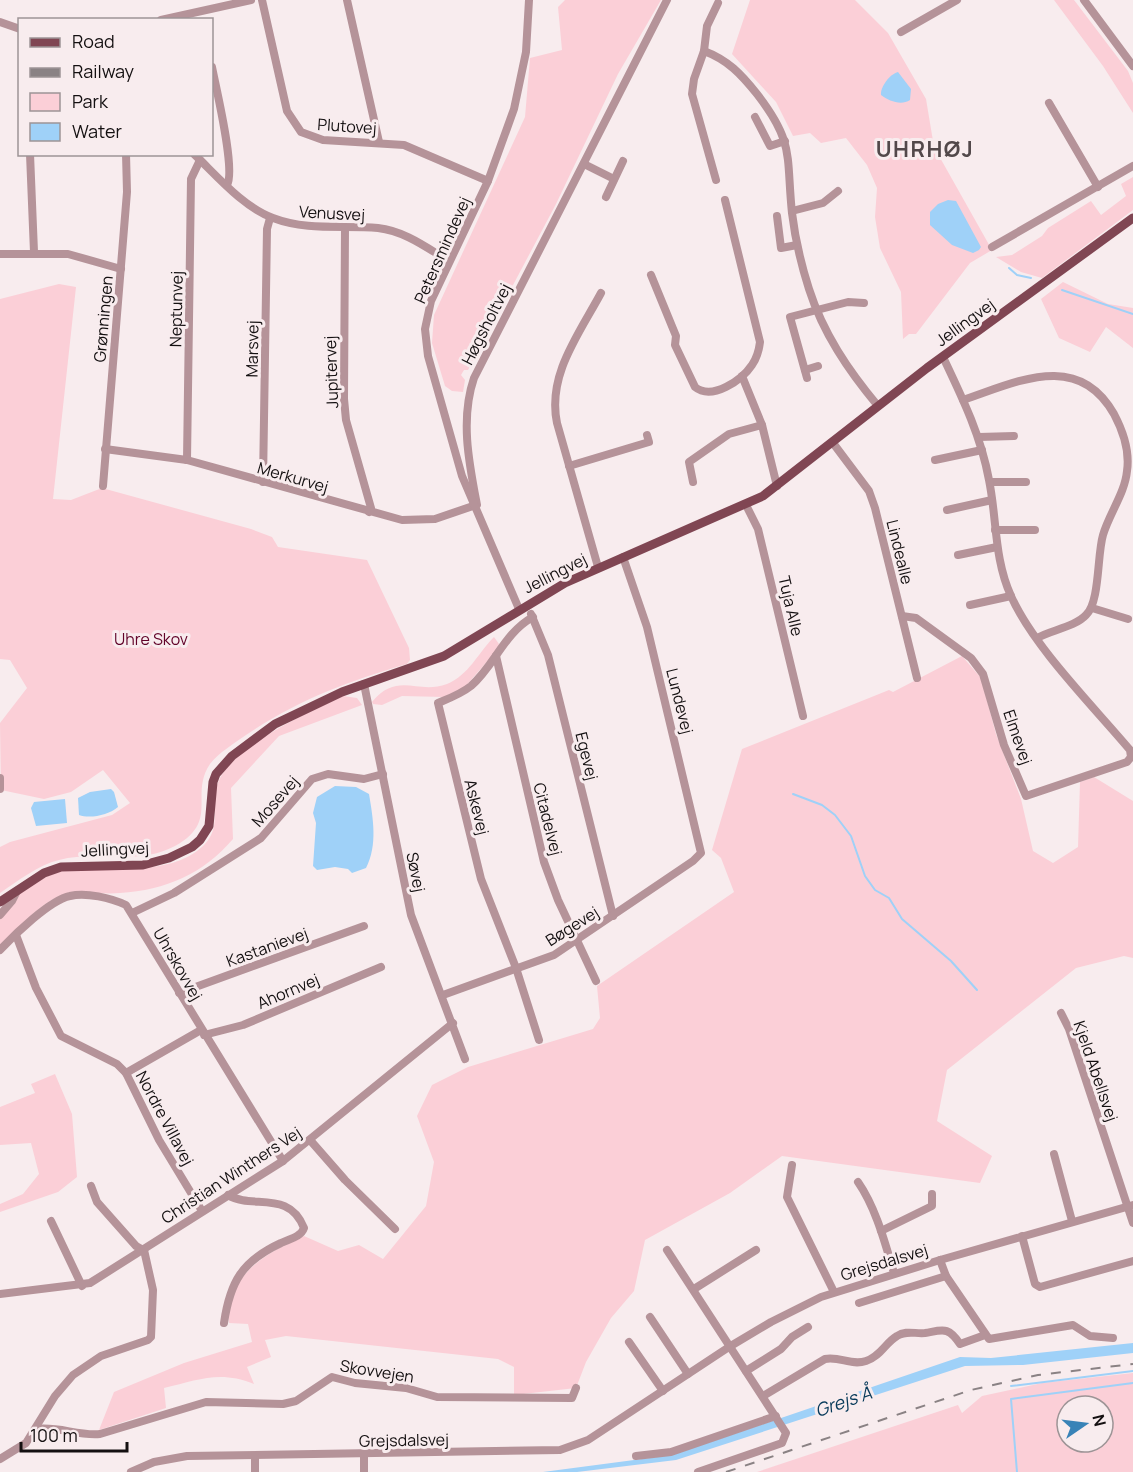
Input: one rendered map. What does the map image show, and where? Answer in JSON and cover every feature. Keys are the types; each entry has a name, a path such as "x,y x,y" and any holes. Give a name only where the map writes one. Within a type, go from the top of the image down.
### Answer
{"main road":[{"name":"Jellingvej","path":"0,902 44,873 61,867 143,865 169,858 192,847 207,832 211,817 213,782 224,764 275,724 298,711 364,684 406,672 444,656 490,631 523,607 598,567 746,505 777,486 943,357 1133,218"}],"street":[{"path":"177,18 200,15 251,0"},
{"name":"Plutovej","path":"262,0 287,111 293,123 310,138 404,145 488,181"},
{"path":"347,0 379,142"},
{"name":"Petersmindevej","path":"523,607 473,506 462,476 425,342 426,317 431,301 488,181 517,100 526,52 530,0"},
{"name":"Høgsholtvej","path":"473,506 477,505 466,409 474,378 667,0"},
{"path":"902,32 942,4 957,0"},
{"path":"1084,0 1133,66"},
{"path":"716,180 692,94 694,79 705,51 707,26 718,3"},
{"path":"0,22 18,28"},
{"path":"705,51 719,57 742,75 771,112 785,141 790,168 792,211 797,245 816,310 844,362 878,406"},
{"path":"213,72 223,120 230,176 227,185"},
{"path":"1049,103 1098,187"},
{"path":"756,117 770,146 785,141"},
{"path":"30,156 34,252"},
{"name":"Grønningen","path":"103,486 127,192 126,156"},
{"name":"Venusvej","path":"197,157 227,185 270,218 307,227 395,232 413,239 449,261"},
{"name":"Neptunvej","path":"187,460 191,179 197,157"},
{"path":"606,197 623,161"},
{"path":"584,164 614,179"},
{"path":"992,247 1133,166"},
{"path":"792,211 823,203 838,191"},
{"path":"651,275 676,336 675,345 695,387 707,393 718,390 742,376 753,364 760,342 725,200"},
{"path":"777,216 781,248 797,245"},
{"name":"Marsvej","path":"263,482 267,229 270,218"},
{"name":"Jupitervej","path":"345,228 344,399 346,420 371,508 369,512"},
{"path":"0,254 34,252 68,254 121,269"},
{"path":"598,567 555,412 555,393 562,365 601,293"},
{"path":"818,366 806,374 790,317 848,302 864,303"},
{"path":"943,357 979,437 990,482 997,547 1011,596 1037,638 1079,621 1092,608 1103,535 1127,474 1128,458 1125,440 1109,406 1097,391 1082,381 1048,375 963,400"},
{"path":"742,376 762,425 777,486"},
{"path":"693,482 689,462 729,434 762,425"},
{"path":"569,466 649,442 647,435"},
{"path":"979,437 1014,436"},
{"name":"Lindealle","path":"833,443 869,491 917,678"},
{"name":"Merkurvej","path":"105,449 187,460 369,512 417,521 435,519 473,506"},
{"path":"935,460 982,450"},
{"path":"990,482 1026,482"},
{"path":"947,510 992,500"},
{"name":"Tuja Alle","path":"746,505 759,529 803,716"},
{"path":"995,530 1035,530"},
{"path":"958,555 997,547"},
{"name":"Lundevej","path":"623,557 647,627 700,853"},
{"path":"970,605 1011,596"},
{"name":"Egevej","path":"523,607 532,617 548,655 613,916"},
{"path":"1092,608 1128,619"},
{"name":"Elmevej","path":"902,616 916,618 971,658 982,674 1004,745 1026,796 1127,762 1131,757 1130,750 1037,638"},
{"name":"Askevej","path":"532,617 513,631 473,684 461,693 438,702 481,879 516,968 539,1040"},
{"name":"Citadelvej","path":"496,656 544,862 558,900 596,981"},
{"name":"Søvej","path":"364,684 411,915 443,995 465,1059"},
{"name":"Mosevej","path":"132,913 174,893 261,838 312,779 328,774 364,779 383,774"},
{"path":"0,778 0,789"},
{"name":"Bøgevej","path":"443,995 554,955 693,861 700,853"},
{"path":"0,915 12,902 18,890"},
{"path":"0,950 50,906 70,896 90,896 119,901 132,913"},
{"name":"Uhrskovvej","path":"132,913 283,1161"},
{"name":"Kastanievej","path":"179,993 364,926"},
{"name":"Nordre Villavej","path":"16,935 36,988 61,1036 117,1064 126,1073 159,1140 202,1211"},
{"name":"Ahornvej","path":"126,1073 203,1032 243,1025 381,967"},
{"name":"Kjeld Abellsvej","path":"1060,1013 1069,1029 1130,1206 1133,1222"},
{"name":"Christian Winthers Vej","path":"0,1294 82,1286 136,1252 144,1250 149,1244 283,1161 453,1023"},
{"path":"310,1140 395,1229"},
{"path":"1054,1154 1072,1221"},
{"path":"792,1164 787,1197 834,1292"},
{"path":"858,1182 881,1231 894,1273"},
{"path":"0,1459 27,1443 55,1396 73,1375 101,1356 148,1340 151,1336 153,1290 144,1250 136,1246 97,1203 91,1186"},
{"path":"881,1231 932,1206 932,1194"},
{"path":"224,1323 228,1297 240,1273 267,1250 300,1234 304,1228 296,1213 290,1209 262,1200 235,1200 228,1195"},
{"name":"Grejsdalsvej","path":"131,1472 171,1458 560,1450 588,1440 729,1347 792,1310 834,1292 1130,1206"},
{"path":"51,1221 82,1286"},
{"path":"1022,1236 1035,1284 1040,1287 1133,1261"},
{"path":"667,1250 777,1417 786,1435 782,1443 698,1472"},
{"path":"693,1289 756,1250"},
{"path":"940,1260 946,1276 989,1339 1072,1325 1090,1336 1113,1338"},
{"path":"859,1303 946,1276"},
{"path":"650,1317 688,1374"},
{"path":"746,1371 808,1327"},
{"path":"763,1396 825,1359 836,1358 855,1364 878,1356 895,1337 909,1332 924,1333 944,1330 955,1337 960,1344 985,1335"},
{"path":"628,1342 663,1391"},
{"name":"Skovvejen","path":"36,1429 52,1426 88,1435 100,1434 207,1402 283,1404 296,1401 332,1377 356,1383 412,1389 437,1397 572,1398 576,1388"},
{"path":"636,1456 671,1452 777,1417"},
{"path":"364,1454 364,1472"},
{"path":"255,1456 255,1472"}],"green space":[{"path":"565,0 661,0 618,74 556,204 468,370 464,370 461,375 465,380 463,392 452,391 445,386 432,343 434,315 525,117 530,58 562,50 558,7"},
{"path":"750,0 855,0 888,33 926,99 934,147 992,250 970,263 916,334 909,334 903,339 901,292 880,248 875,217 877,188 867,165 846,138 821,143 810,133 793,136 776,102 732,54"},
{"path":"1054,0 1074,0 1128,71 1133,83 1133,113 1103,66"},
{"path":"1133,177 1133,210 1042,278 1021,272 996,257 1012,255 1042,236 1048,228 1091,201 1101,215 1126,196 1121,184"},
{"path":"1063,282 1108,304 1133,308 1133,348 1106,327 1090,352 1059,338 1041,299"},
{"name":"Uhre Skov","path":"59,284 76,287 53,499 71,500 102,488 251,529 272,537 278,547 367,560 409,648 410,660 407,664 364,677 303,702 265,723 222,752 213,760 204,775 202,807 196,827 189,837 175,846 161,852 132,857 88,856 51,862 36,869 0,893 0,847 10,842 112,815 130,803 103,770 71,792 44,799 1,790 0,723 27,688 10,660 0,659 0,299"},
{"path":"494,637 499,644 497,650 465,687 444,697 402,696 382,705 373,704 372,702 381,693 390,688 399,686 436,687 455,680"},
{"path":"962,656 981,678 996,734 1021,799 1033,851 1053,863 1078,847 1080,782 1094,777 1133,801 1133,958 1124,956 1076,968 947,1070 937,1121 992,1156 980,1183 782,1156 730,1193 645,1240 634,1291 611,1318 586,1362 576,1388 514,1395 514,1367 498,1359 286,1336 265,1340 271,1357 247,1367 254,1384 220,1377 164,1388 166,1408 99,1430 114,1392 184,1363 252,1342 248,1324 229,1323 229,1307 233,1292 241,1279 263,1258 276,1250 304,1236 338,1251 359,1245 383,1259 426,1206 434,1162 417,1116 432,1085 468,1067 593,1029 600,1018 597,986 734,892 721,858 712,850 742,749 889,690 893,692"},
{"path":"343,696 357,698 362,705 279,736 231,788 233,839 209,862 182,878 153,888 120,893 75,893 60,896 37,911 0,946 0,909 45,877 62,871 79,869 166,865 182,860 197,851 206,843 214,826 215,799 219,780 240,754 274,731"},
{"path":"55,1074 72,1114 77,1177 58,1192 0,1212 0,1204 23,1194 39,1174 31,1143 0,1145 0,1107 35,1093 31,1084"},
{"path":"1133,1373 1133,1472 757,1472 958,1405 962,1413 982,1396 1042,1383"}],"water":[{"path":"898,72 911,89 910,100 903,103 891,101 881,95 886,81"},
{"path":"948,200 956,201 981,247 979,250 973,253 952,245 930,225 930,212 938,204"},
{"path":"335,786 356,787 369,794 374,831 372,850 366,868 352,873 348,869 335,867 317,870 313,866 316,823 313,813 317,797"},
{"path":"111,789 118,807 99,816 79,815 78,798 90,792"},
{"path":"65,799 67,823 36,826 31,808 34,802"},
{"name":"Grejs Å","path":"1133,1343 1133,1353 1023,1365 965,1366 676,1460 577,1472 543,1472 672,1455 960,1357 991,1358"}],"waterway":[{"path":"1009,268 1017,275 1031,278"},
{"path":"1062,290 1133,314"},
{"path":"793,794 822,805 835,815 851,836 865,876 875,890 889,898 902,919 951,961 977,990"},
{"path":"1011,1386 1133,1371"},
{"path":"1017,1472 1011,1399 1133,1383"}],"railway":[{"path":"726,1472 971,1390 1038,1375 1133,1364"}],"district":[{"name":"UHRHØJ","path":"925,149"}]}
